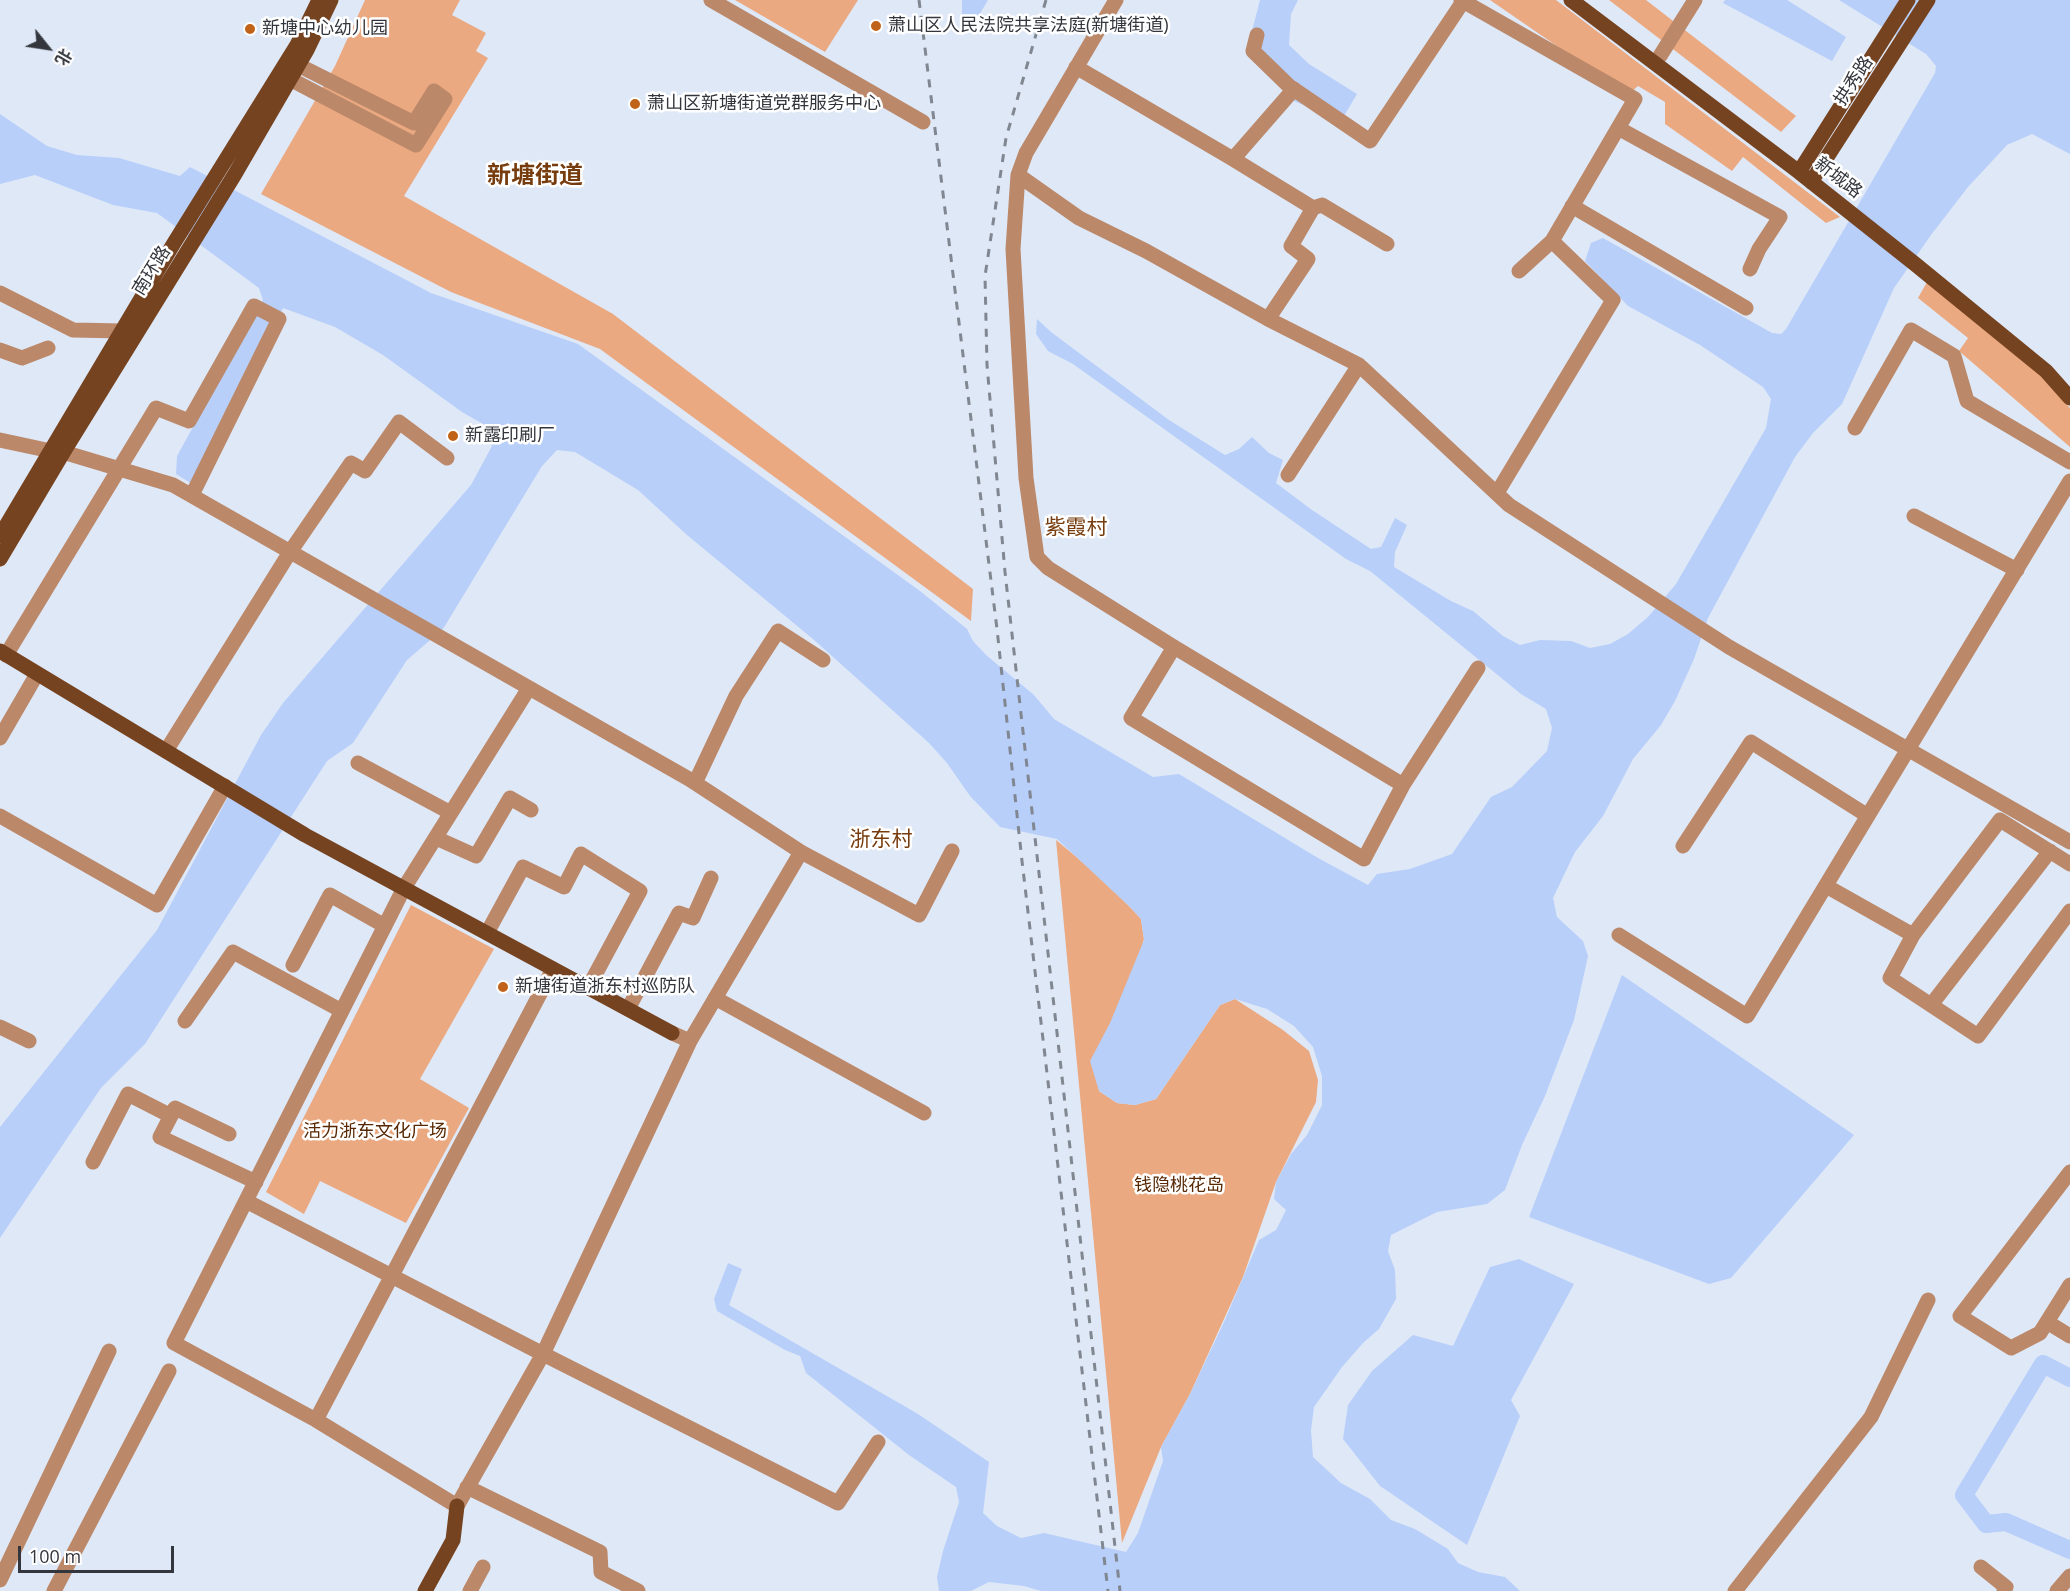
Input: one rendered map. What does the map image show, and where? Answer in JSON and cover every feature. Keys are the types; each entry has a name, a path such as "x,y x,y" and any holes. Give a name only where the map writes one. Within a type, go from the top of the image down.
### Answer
{"main road":[{"name":"南环路","path":"229,170 297,45 318,0"},
{"name":"南环路","path":"0,536 57,452 181,246 290,79 331,0"},
{"name":"新城路","path":"1571,0 1801,168"},
{"name":"新城路","path":"1584,0 1660,56 2052,365 2070,386"},
{"name":"拱秀路","path":"1801,168 1908,0"},
{"name":"拱秀路","path":"1814,178 1928,0"},
{"name":"南环路","path":"0,559 123,331 181,246"},
{"name":"新城路","path":"1919,262 2046,371 2070,398"},
{"path":"3,653 305,835 672,1033"},
{"path":"425,1591 453,1540 457,1506"}],"street":[{"path":"711,0 923,122"},
{"path":"1116,0 1026,153 1018,175 1013,249 1026,478 1037,557 1048,568 1174,647 1403,785"},
{"path":"1257,35 1253,51 1294,89 1370,141 1463,0 1635,99 1552,241 1519,271"},
{"path":"1660,56 1695,0"},
{"path":"290,79 416,145 445,99 434,92 414,123 298,65"},
{"path":"1076,67 1313,208"},
{"path":"1233,159 1294,89"},
{"path":"1618,128 1780,217 1759,249 1750,269"},
{"path":"1018,175 1079,218 1146,250 1268,319 1359,365 1509,505 1729,647 2070,842"},
{"path":"1268,319 1308,259 1291,246 1313,208 1322,205 1387,244"},
{"path":"1572,206 1746,308"},
{"path":"1497,493 1613,300 1552,241"},
{"path":"0,293 73,330 123,331"},
{"path":"3,653 156,408 189,421 254,306 279,319 192,495"},
{"path":"1855,428 1911,330 1954,356 1967,401 2070,462"},
{"path":"0,350 22,357 48,348"},
{"path":"1288,476 1359,365"},
{"path":"166,751 290,552 351,463 365,471 399,422 447,458"},
{"path":"0,440 57,452 173,485 695,783 801,852 920,915 952,851"},
{"path":"1619,935 1747,1016 2070,481"},
{"path":"1914,516 2017,570"},
{"path":"695,783 736,696 778,631 823,660"},
{"path":"1174,647 1131,718 1364,859 1403,785 1478,668"},
{"path":"0,738 38,674"},
{"path":"529,688 404,888 174,1343 316,1420 457,1506 543,1354 690,1041 801,852"},
{"path":"1683,846 1751,742 1868,816"},
{"path":"358,763 451,813"},
{"path":"0,816 157,905 225,786"},
{"path":"435,838 476,856 510,798 531,810"},
{"path":"2070,864 2001,820 1913,935 1890,978 1978,1036 2070,911"},
{"path":"1931,1005 2050,851"},
{"path":"487,933 523,867 564,887 581,854 640,891 588,988"},
{"path":"628,1009 679,913 693,918 711,878"},
{"path":"1826,886 1913,935"},
{"path":"293,965 330,895 385,926"},
{"path":"185,1021 233,952 342,1011"},
{"path":"316,1420 553,969"},
{"path":"715,998 924,1113"},
{"path":"0,1026 29,1041"},
{"path":"672,1033 690,1041"},
{"path":"93,1162 128,1094 171,1116"},
{"path":"229,1134 175,1108 160,1137 256,1182"},
{"path":"2070,1172 1960,1316 2011,1348 2040,1333 2070,1285"},
{"path":"246,1201 838,1503 878,1442"},
{"path":"1735,1591 1872,1417 1928,1300"},
{"path":"2047,1322 2070,1336"},
{"path":"12,1591 0,1582 109,1351"},
{"path":"54,1591 169,1371"},
{"path":"467,1487 600,1552 601,1572 638,1591"},
{"path":"470,1591 483,1567"},
{"path":"1981,1567 2008,1590"},
{"path":"2057,1591 2070,1576"}],"green space":[{"path":"365,0 460,0 452,15 486,33 476,51 488,58 404,196 613,314 973,589 971,621 600,349 451,292 261,194 335,66"},
{"path":"735,0 858,0 825,52"},
{"path":"1490,0 1556,0 1840,217 1826,223 1743,157 1732,171 1665,124 1665,102 1638,86 1628,95"},
{"path":"1609,0 1646,0 1796,116 1781,132"},
{"path":"1927,282 2038,373 2070,408 2070,447 1959,351 1968,338 1918,298"},
{"name":"钱隐桃花岛","path":"1056,840 1085,864 1141,919 1144,939 1099,1091 1117,1103 1135,1105 1156,1099 1220,1005 1235,999 1283,1030 1309,1051 1318,1080 1316,1102 1276,1182 1243,1277 1190,1394 1161,1447 1122,1543"},
{"name":"活力浙东文化广场","path":"411,905 494,949 420,1079 469,1108 406,1223 320,1181 304,1214 266,1192"}],"water":[{"path":"962,0 988,0 975,22 962,17"},
{"path":"1260,0 1298,0 1291,14 1289,45 1309,64 1357,94 1341,121 1294,101 1246,54"},
{"path":"1725,0 1787,0 1846,37 1832,61 1723,3"},
{"path":"1839,0 2070,0 2070,154 2032,134 2007,145 1968,187 1894,288 1842,404 1813,433 1795,457 1708,618 1694,659 1675,701 1661,725 1633,759 1603,816 1575,852 1553,898 1557,917 1583,941 1588,956 1574,1020 1505,1190 1487,1204 1437,1212 1391,1235 1388,1251 1395,1270 1396,1299 1379,1329 1342,1367 1314,1407 1311,1430 1313,1457 1341,1483 1370,1499 1391,1520 1415,1529 1448,1549 1458,1563 1478,1572 1505,1577 1520,1591 1041,1591 1024,1586 989,1582 971,1591 939,1591 937,1577 959,1502 956,1487 909,1455 806,1373 800,1356 785,1350 717,1311 714,1299 728,1263 742,1269 729,1305 918,1414 989,1462 983,1513 997,1526 1021,1538 1044,1533 1126,1552 1138,1533 1163,1461 1161,1447 1190,1394 1259,1240 1276,1230 1286,1210 1274,1199 1276,1182 1291,1154 1307,1135 1322,1105 1322,1076 1313,1047 1294,1026 1267,1009 1235,999 1220,1005 1156,1099 1135,1105 1117,1103 1099,1091 1090,1061 1110,1023 1144,940 1141,919 1057,839 1000,827 970,796 947,763 929,743 813,639 687,535 638,490 575,452 557,450 542,466 443,629 407,660 353,743 327,761 145,1044 101,1088 0,1238 0,1127 157,930 261,735 283,703 471,485 492,446 483,424 462,412 383,355 335,327 283,308 192,484 176,474 177,456 263,300 259,288 157,213 113,205 35,175 0,184 0,114 47,146 77,155 119,158 180,176 190,167 431,293 578,344 920,591 967,629 973,641 986,655 1034,695 1054,719 1153,777 1179,774 1318,858 1368,885 1377,874 1410,869 1452,854 1491,797 1512,787 1547,751 1552,728 1546,709 1521,694 1370,571 1346,559 1073,364 1048,351 1036,334 1037,319 1051,332 1169,420 1225,455 1239,449 1252,437 1269,453 1283,460 1276,483 1371,549 1381,547 1395,518 1407,525 1395,552 1394,567 1451,601 1473,611 1503,636 1520,645 1540,640 1571,641 1590,648 1610,644 1628,634 1648,617 1676,584 1766,428 1771,399 1763,387 1700,345 1628,306 1585,261 1591,243 1603,238 1772,333 1781,334 1935,73 1936,66 1926,54"},
{"path":"1622,975 1854,1135 1731,1278 1709,1284 1529,1217"},
{"path":"1519,1259 1574,1284 1511,1400 1520,1416 1467,1545 1380,1486 1343,1439 1348,1405 1372,1371 1413,1335 1453,1346 1490,1267"}],"waterway":[{"path":"2070,1378 2043,1364 1964,1495 1986,1524 2006,1522 2070,1550"}],"railway":[{"path":"919,0 997,629 1108,1591"},
{"path":"1046,0 1006,138 985,276 987,365 1005,572 1120,1591"}],"place":[{"name":"萧山区人民法院共享法庭(新塘街道)","path":"876,26"},
{"name":"新塘中心幼儿园","path":"250,29"},
{"name":"萧山区新塘街道党群服务中心","path":"635,104"},
{"name":"新露印刷厂","path":"453,436"},
{"name":"新塘街道浙东村巡防队","path":"503,987"}],"district":[{"name":"新塘街道","path":"535,176"},
{"name":"紫霞村","path":"1076,528"},
{"name":"浙东村","path":"881,840"}]}
